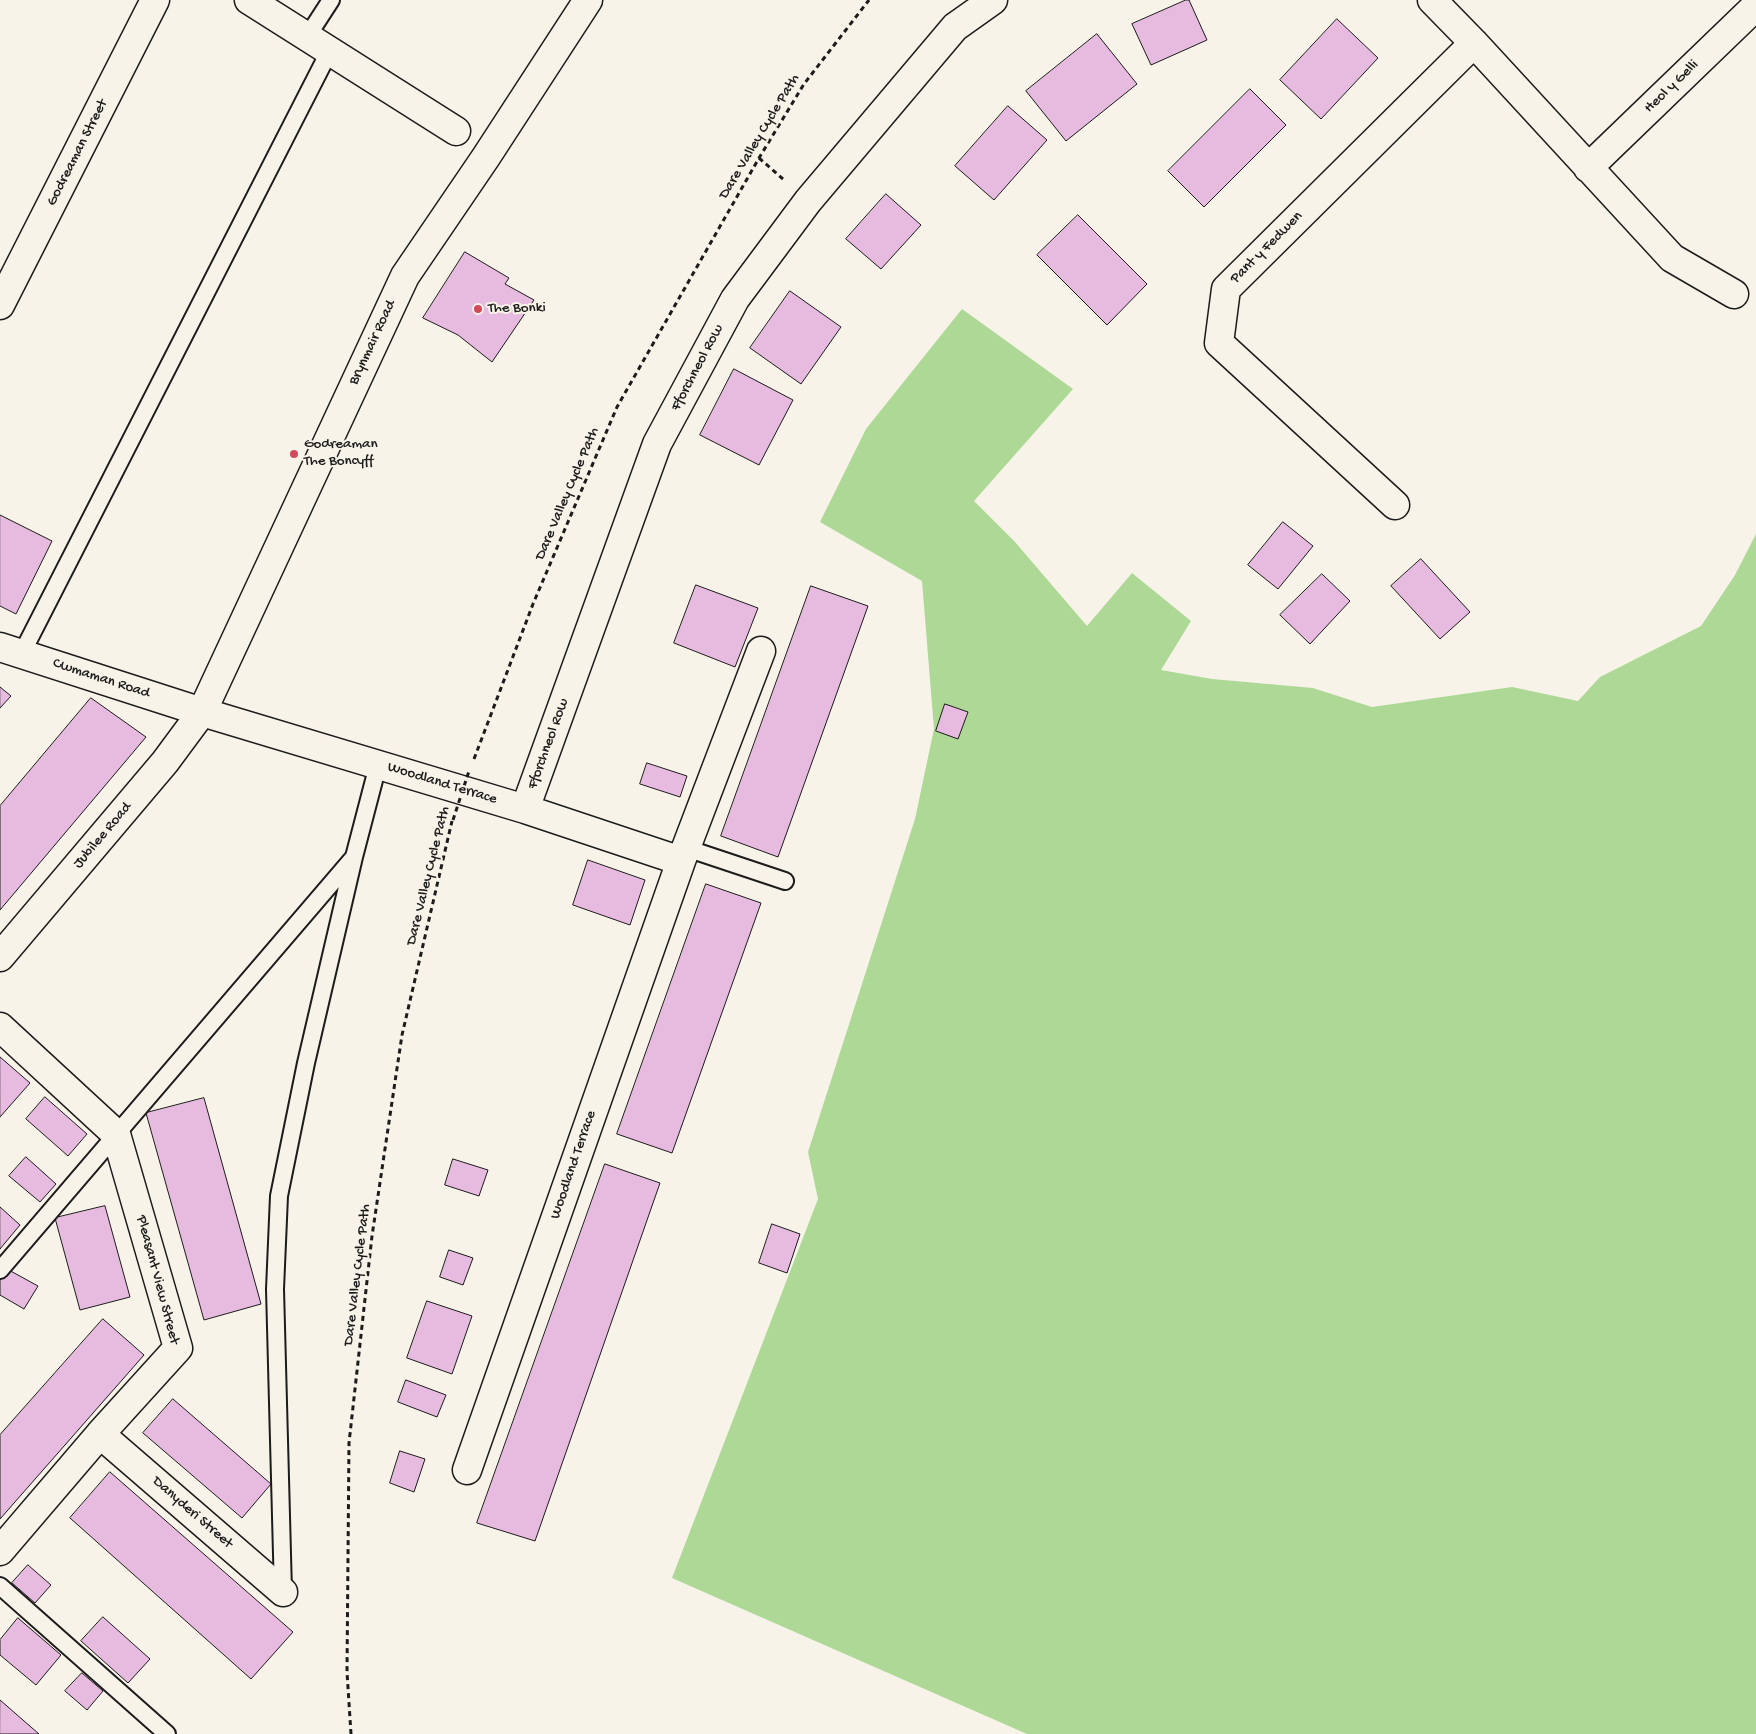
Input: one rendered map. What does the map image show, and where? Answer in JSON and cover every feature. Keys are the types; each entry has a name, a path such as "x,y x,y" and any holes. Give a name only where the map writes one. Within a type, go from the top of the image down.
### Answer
{"street":[{"name":"Godreaman Street","path":"0,305 155,0"},
{"path":"249,0 456,131"},
{"name":"Brynmair Road","path":"202,712 405,276 486,157 588,0"},
{"name":"Fforchneol Row","path":"525,809 657,444 735,299 808,201 955,27 993,0"},
{"path":"1432,0 1672,258 1734,294"},
{"name":"Heol y Gelli","path":"1588,168 1756,6"},
{"name":"Pant y Fedwen","path":"1395,505 1219,343 1226,289 1474,43"},
{"name":"Cwmaman Road","path":"11,650 202,712"},
{"name":"Woodland Terrace","path":"467,1470 684,854 761,651"},
{"name":"Woodland Terrace","path":"202,712 525,809 684,854"},
{"name":"Jubilee Road","path":"0,957 166,762 202,712"},
{"path":"0,1027 116,1134"},
{"name":"Pleasant View Street","path":"0,1552 100,1434 178,1348 116,1134"},
{"name":"Danyderi Street","path":"100,1434 283,1592"}],"lane":[{"path":"307,37 331,0"},
{"path":"11,650 329,52"},
{"path":"283,1592 276,1289 280,1196 306,1063 354,857 378,765"},
{"path":"684,854 785,881"},
{"path":"0,1270 354,857"},
{"path":"0,1586 167,1734"}],"path":[{"name":"Dare Valley Cycle Path","path":"473,762 533,604 617,407 759,158 804,84 869,0"},
{"name":"Dare Valley Cycle Path","path":"351,1734 347,1672 349,1443 372,1236 402,1035 453,820 470,771"}],"green space":[{"path":"962,309 1073,389 974,501 1015,542 1087,626 1132,573 1191,621 1161,670 1212,679 1313,688 1372,707 1512,687 1578,701 1600,677 1701,626 1735,575 1756,534 1756,1734 1027,1734 672,1578 818,1199 808,1152 915,819 934,729 922,581 820,522 866,429"}],"building":[{"path":"1189,0 1207,40 1151,65 1132,24"},
{"path":"1337,19 1378,58 1321,119 1280,80"},
{"path":"1097,34 1137,84 1066,141 1026,91"},
{"path":"1250,89 1286,125 1204,207 1168,171"},
{"path":"1008,106 1047,140 994,200 955,166"},
{"path":"886,194 921,225 881,269 846,239"},
{"path":"1078,215 1147,284 1107,325 1037,255"},
{"name":"The Bonki","path":"465,252 509,278 505,284 534,300 492,362 458,335 423,318"},
{"path":"790,291 841,327 801,384 750,348"},
{"path":"734,369 793,400 759,465 700,435"},
{"path":"0,515 52,541 16,614 0,606"},
{"path":"1283,522 1313,546 1278,589 1248,565"},
{"path":"1421,559 1470,612 1440,639 1391,586"},
{"path":"1322,574 1350,601 1310,644 1280,615"},
{"path":"696,585 758,608 735,667 674,643"},
{"path":"811,586 868,606 778,857 721,836"},
{"path":"0,687 11,696 0,708"},
{"path":"91,698 146,737 0,910 0,806"},
{"path":"945,704 968,712 958,739 936,731"},
{"path":"647,763 687,776 680,797 640,784"},
{"path":"588,860 645,880 630,925 573,905"},
{"path":"706,884 761,903 672,1153 617,1134"},
{"path":"0,1057 30,1083 0,1117"},
{"path":"45,1097 87,1134 68,1156 26,1119"},
{"path":"204,1098 261,1304 204,1320 146,1113"},
{"path":"26,1157 56,1184 40,1202 9,1176"},
{"path":"453,1159 488,1170 479,1196 445,1185"},
{"path":"605,1164 660,1183 535,1541 477,1523"},
{"path":"105,1206 130,1297 80,1310 55,1218"},
{"path":"0,1207 20,1225 0,1249"},
{"path":"772,1224 800,1234 787,1273 759,1263"},
{"path":"449,1250 473,1258 463,1285 440,1277"},
{"path":"7,1269 38,1286 24,1309 0,1295 0,1281"},
{"path":"427,1301 472,1316 452,1374 407,1358"},
{"path":"103,1319 144,1355 0,1519 0,1435"},
{"path":"406,1380 446,1395 437,1417 398,1402"},
{"path":"173,1399 271,1484 242,1518 143,1433"},
{"path":"400,1451 425,1459 414,1492 390,1483"},
{"path":"110,1472 293,1632 251,1679 70,1518"},
{"path":"28,1565 51,1585 35,1603 12,1583"},
{"path":"103,1617 150,1659 128,1683 81,1641"},
{"path":"18,1618 61,1655 36,1685 0,1655 0,1640"},
{"path":"82,1673 103,1691 87,1710 65,1691"},
{"path":"0,1700 39,1734 0,1734"}],"place":[{"name":"The Bonki","path":"478,309"},
{"name":"Godreaman The Boncyff","path":"294,454"}]}
